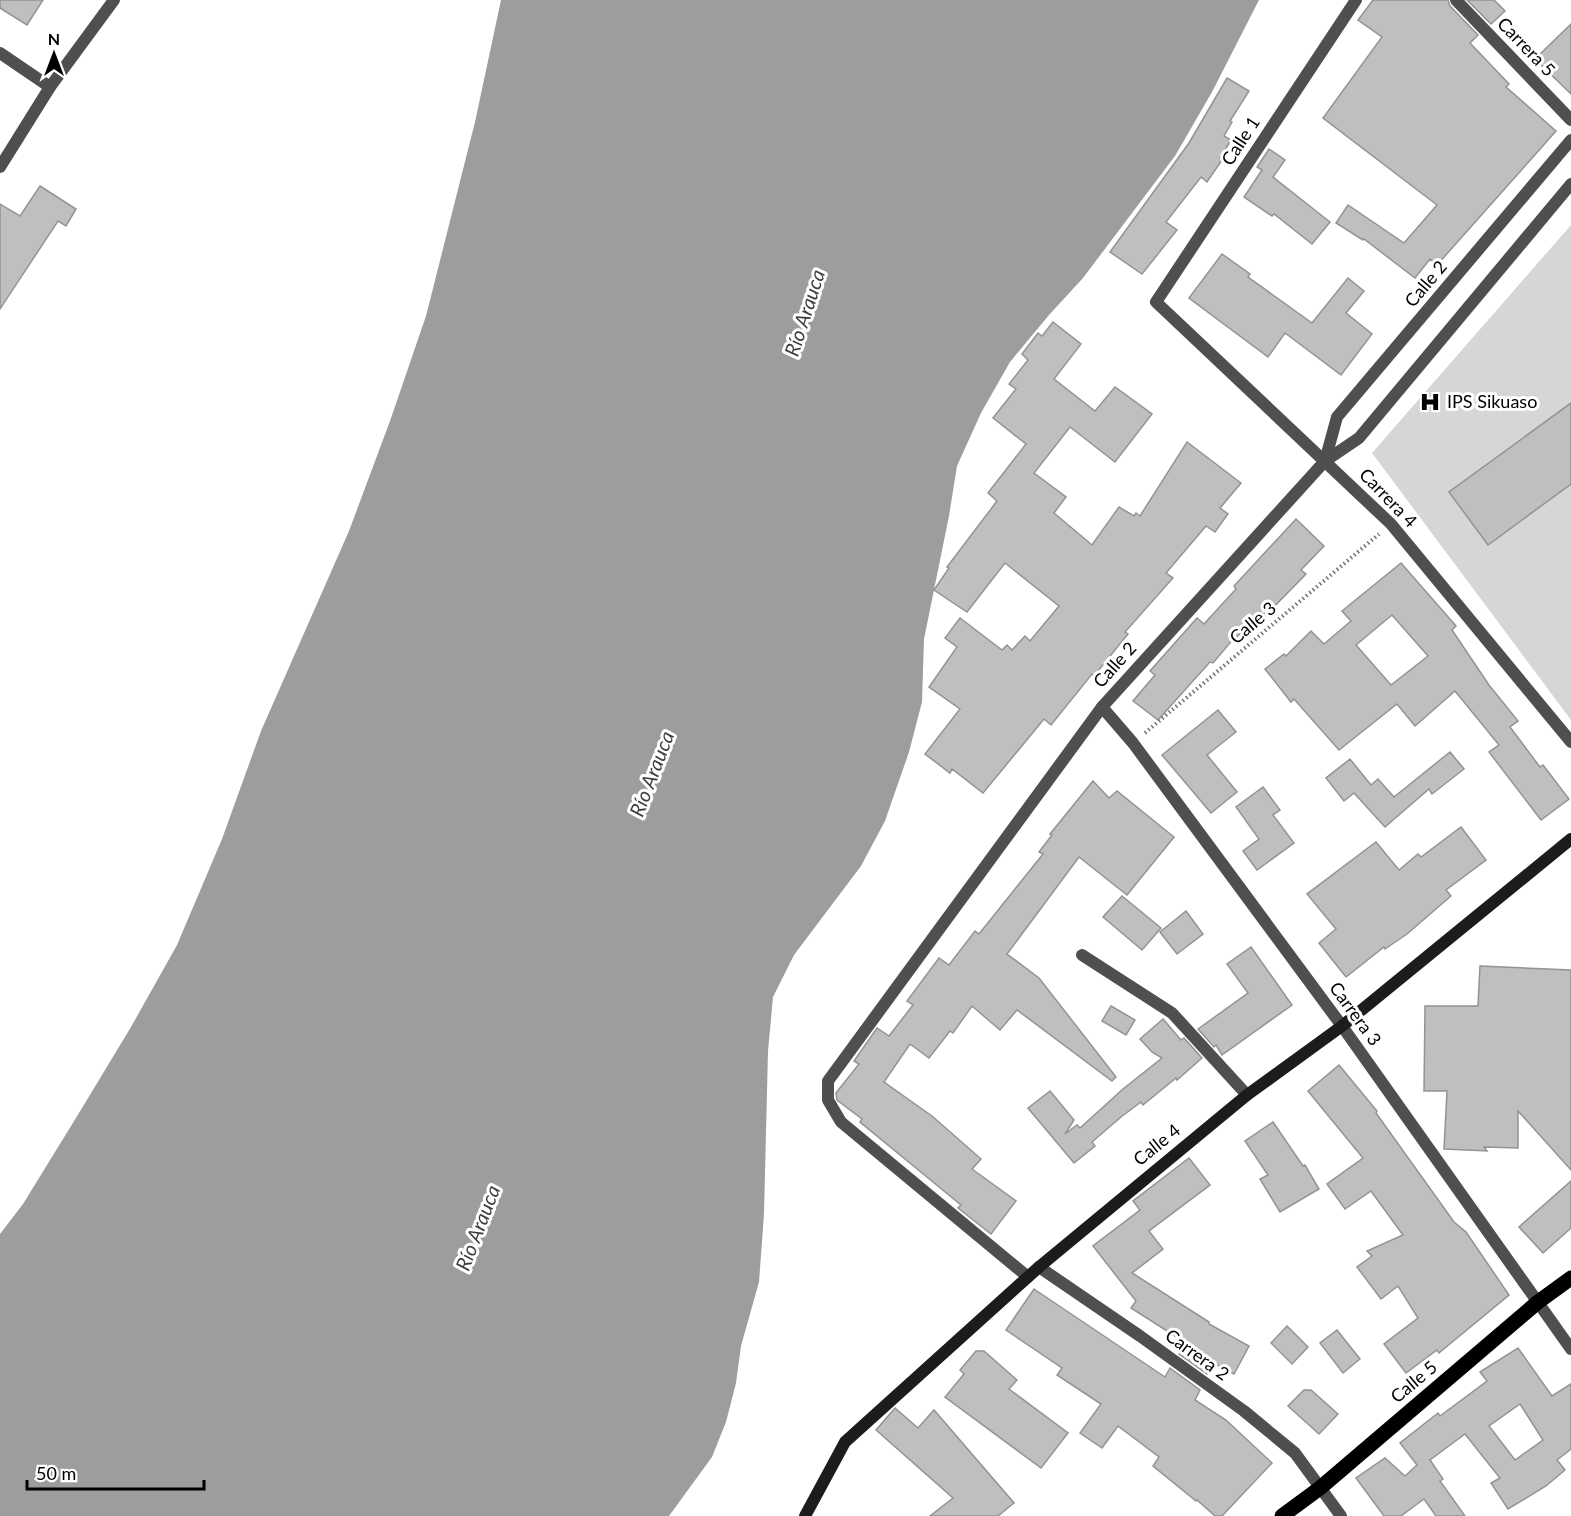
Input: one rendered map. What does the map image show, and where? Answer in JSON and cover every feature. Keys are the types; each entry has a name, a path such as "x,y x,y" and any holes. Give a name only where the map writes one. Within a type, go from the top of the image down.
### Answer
{"main road":[{"name":"Calle 5","path":"1282,1516 1320,1488 1538,1302 1571,1278"}],"street":[{"path":"0,167 50,87 114,0"},
{"name":"Calle 1","path":"1156,302 1356,0"},
{"name":"Carrera 5","path":"1456,0 1571,120"},
{"path":"0,53 50,87"},
{"name":"Calle 2","path":"1325,461 1337,417 1571,140"},
{"name":"Calle 2","path":"1028,1277 841,1122 828,1100 828,1081 1102,706 1325,461 1359,438 1571,184"},
{"name":"Carrera 4","path":"1156,302 1391,524 1571,742"},
{"name":"Carrera 3","path":"1102,706 1133,743 1342,1026 1571,1348"},
{"name":"Calle 4","path":"805,1516 845,1442 1039,1267 1247,1095 1342,1026 1571,839"},
{"path":"1082,955 1172,1013 1247,1095"},
{"name":"Carrera 2","path":"1039,1267 1244,1412 1295,1453 1341,1516"}],"path":[{"name":"Calle 3","path":"1133,743 1391,524"}],"shaded area":[{"path":"1571,225 1571,720 1372,453"}],"water":[{"name":"Río Arauca","path":"501,0 1259,0 1212,92 1175,156 1083,278 1010,362 981,413 957,466 924,639 922,702 909,752 885,821 861,866 794,955 773,997 768,1051 764,1214 759,1282 741,1346 736,1383 726,1422 712,1457 669,1516 0,1516 0,1234 23,1204 79,1113 177,945 222,839 261,731 349,531 426,316 475,122"}],"building":[{"path":"0,0 43,0 27,25 0,8"},
{"path":"1373,0 1448,0 1450,6 1478,35 1470,43 1509,84 1506,87 1556,131 1437,265 1430,259 1415,278 1364,239 1336,223 1348,205 1404,243 1437,205 1323,118 1382,37 1358,20"},
{"path":"1467,0 1494,0 1505,11 1491,24"},
{"path":"1571,24 1571,94 1535,59"},
{"path":"1227,78 1249,91 1230,121 1232,122 1224,136 1231,140 1220,158 1222,160 1207,182 1201,177 1166,222 1177,230 1142,274 1110,252 1189,143"},
{"path":"1269,149 1285,160 1273,177 1330,222 1312,244 1274,214 1272,216 1244,197 1262,170 1257,167"},
{"path":"40,186 76,209 66,226 58,221 0,309 0,204 20,216"},
{"path":"1222,254 1250,274 1248,277 1312,323 1348,278 1364,291 1346,313 1372,334 1341,375 1285,333 1268,357 1189,298"},
{"path":"1053,322 1081,344 1054,379 1095,411 1115,387 1152,414 1115,462 1070,427 1034,473 1066,497 1054,513 1092,545 1119,507 1134,516 1136,513 1140,516 1187,442 1241,483 1220,508 1228,514 1215,532 1206,526 1166,573 1173,578 1125,632 1128,634 1094,676 1092,674 1051,725 1044,719 983,793 952,769 950,773 925,754 960,709 929,687 957,647 945,638 960,618 1002,650 1007,645 1012,650 1025,636 1030,641 1059,606 1005,563 967,612 934,590 949,568 947,567 997,501 988,493 1026,444 993,418 1016,389 1009,384 1028,360 1022,354 1038,333 1042,336"},
{"path":"1571,403 1571,484 1488,545 1449,492"},
{"path":"1296,519 1324,546 1301,570 1306,574 1265,616 1260,612 1213,663 1210,662 1158,720 1133,701 1155,675 1150,671 1197,618 1204,624 1236,589 1234,586"},
{"path":"1401,563 1456,626 1452,630 1489,685 1518,721 1510,727 1540,767 1543,765 1569,799 1541,820 1489,752 1499,745 1455,691 1415,726 1397,704 1339,750 1294,699 1291,702 1265,669 1284,654 1286,656 1311,631 1324,644 1351,621 1342,611","holes":["1392,615 1428,656 1391,685 1356,645"]},
{"path":"1218,710 1236,732 1207,755 1237,792 1211,813 1162,755"},
{"path":"1450,752 1464,769 1432,794 1429,789 1385,827 1354,793 1344,801 1326,778 1350,759 1371,785 1378,779 1394,797"},
{"path":"1093,781 1109,798 1117,791 1174,837 1127,895 1079,857 1007,954 1039,978 1116,1077 1112,1081 1017,1010 1000,1030 972,1006 953,1033 950,1031 929,1058 910,1044 884,1082 932,1116 981,1159 972,1169 1016,1201 991,1234 958,1208 961,1205 860,1122 862,1119 837,1100 836,1093 859,1064 854,1061 877,1028 889,1036 913,1005 907,1001 939,958 949,965 975,931 979,934 1043,854 1039,852 1052,835 1050,834"},
{"path":"1263,787 1280,810 1273,815 1294,843 1257,870 1243,851 1259,839 1236,807"},
{"path":"1461,827 1486,860 1446,890 1451,896 1407,934 1385,949 1384,947 1346,977 1319,943 1336,929 1307,894 1376,842 1399,870 1418,854 1421,857"},
{"path":"1122,896 1161,928 1142,950 1103,917"},
{"path":"1186,911 1203,934 1177,954 1160,932"},
{"path":"1251,947 1292,1005 1222,1055 1216,1045 1214,1047 1198,1029 1248,993 1227,964"},
{"path":"1480,966 1571,970 1571,1170 1518,1111 1518,1148 1484,1147 1487,1151 1444,1149 1447,1091 1424,1091 1425,1006 1478,1006"},
{"path":"1111,1006 1135,1020 1126,1035 1102,1021"},
{"path":"1163,1019 1181,1040 1184,1038 1202,1058 1143,1105 1141,1102 1121,1117 1092,1142 1095,1146 1074,1163 1028,1108 1050,1091 1074,1120 1065,1134 1077,1125 1080,1128 1162,1058 1152,1052 1140,1039"},
{"path":"1339,1065 1377,1111 1376,1113 1454,1222 1466,1232 1509,1295 1439,1353 1437,1350 1406,1373 1384,1344 1418,1318 1398,1286 1381,1299 1357,1267 1372,1256 1367,1251 1403,1235 1371,1191 1345,1209 1327,1184 1363,1158 1308,1091"},
{"path":"1273,1122 1303,1166 1305,1165 1319,1189 1280,1212 1260,1179 1268,1175 1245,1141"},
{"path":"1189,1158 1210,1185 1149,1231 1163,1249 1132,1273 1209,1324 1249,1346 1234,1374 1213,1363 1207,1374 1179,1354 1186,1343 1131,1308 1136,1301 1093,1246 1140,1210 1133,1201"},
{"path":"1571,1181 1571,1228 1543,1253 1519,1227"},
{"path":"1034,1289 1165,1377 1170,1368 1200,1390 1195,1400 1226,1420 1272,1463 1222,1516 1215,1516 1153,1466 1159,1457 1118,1426 1102,1448 1080,1433 1101,1404 1057,1375 1062,1368 1006,1330"},
{"path":"1287,1326 1308,1347 1292,1364 1271,1343"},
{"path":"1337,1330 1360,1359 1343,1373 1320,1343"},
{"path":"1518,1348 1552,1396 1571,1384 1571,1449 1557,1460 1565,1470 1546,1486 1508,1509 1491,1483 1500,1478 1465,1434 1430,1460 1443,1479 1440,1481 1465,1516 1436,1516 1424,1499 1401,1516 1384,1516 1356,1478 1385,1458 1405,1476 1417,1465 1400,1443 1438,1413 1440,1416 1487,1381 1480,1372","holes":["1520,1404 1543,1440 1515,1460 1489,1426"]},
{"path":"976,1351 984,1351 1017,1380 1009,1389 1068,1433 1041,1468 945,1397 964,1374 960,1370"},
{"path":"1304,1390 1311,1390 1338,1414 1319,1434 1288,1406"},
{"path":"895,1408 918,1428 934,1410 1014,1503 998,1516 930,1516 953,1498 876,1430"}],"place":[{"name":"IPS Sikuaso","path":"1430,402"}]}
